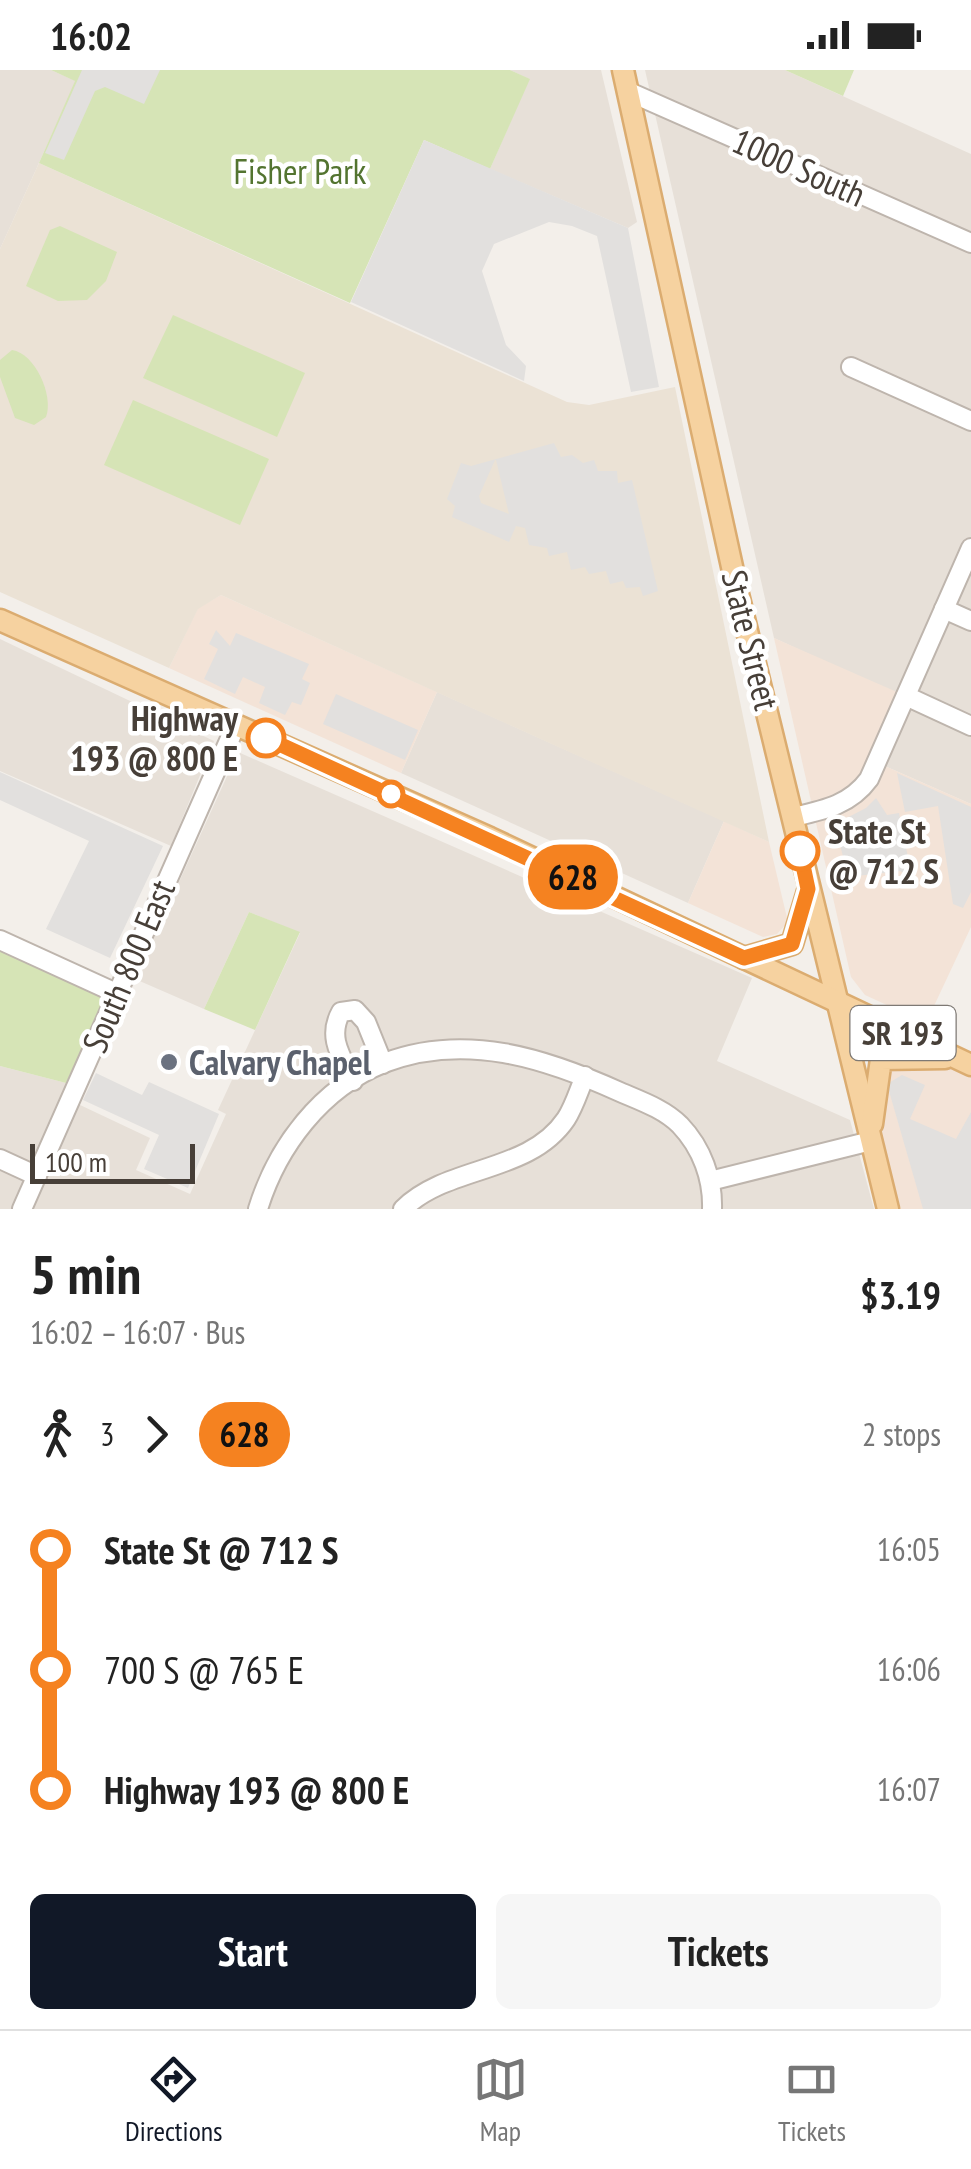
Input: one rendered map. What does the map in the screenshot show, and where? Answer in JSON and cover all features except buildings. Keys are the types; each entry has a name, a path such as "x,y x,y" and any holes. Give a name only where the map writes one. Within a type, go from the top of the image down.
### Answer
{"main road":[{"name":"State Street","path":"625,80 808,889 888,1209"},
{"name":"SR 193","path":"0,620 689,932 964,1062"},
{"path":"744,958 792,944 808,889"},
{"path":"871,1142 882,1058 964,1062"}],"street":[{"name":"1000 South","path":"625,80 971,243"},
{"path":"851,366 971,420"},
{"path":"792,818 856,796 869,779 971,548"},
{"path":"944,608 971,621"},
{"path":"906,696 971,726"},
{"name":"South 800 East","path":"22,1209 236,725"},
{"path":"0,940 116,994"},
{"path":"352,1080 334,1041 334,1025 341,1012 355,1010 366,1022 383,1064"},
{"path":"258,1209 267,1180 288,1141 319,1106 352,1080 383,1064 424,1052 501,1050 584,1076 655,1107 680,1125 700,1154 710,1181 712,1209"},
{"path":"403,1209 419,1193 529,1151 551,1136 567,1118 584,1076"},
{"path":"710,1181 871,1142"},
{"path":"0,1159 36,1176"}],"shaded area":[{"path":"0,70 51,70 76,81 0,249"},
{"path":"82,70 160,70 144,104 105,87 95,91 64,160 45,153"},
{"path":"510,70 601,70 637,222 628,228 490,169 529,79"},
{"path":"645,70 785,70 971,154 971,804 878,763 906,699 774,638"},
{"path":"424,140 628,228 659,387 631,392 597,236 572,226 549,222 494,244 482,271 506,345 526,366 524,381 351,302"},
{"path":"39,163 567,402 589,405 675,387 769,842 221,595 198,609 169,668 0,592 0,249"},
{"path":"554,443 561,457 572,455 583,463 594,460 598,471 617,471 618,483 632,480 658,591 643,596 640,587 626,588 623,581 610,584 606,571 589,574 585,567 571,570 567,552 549,556 547,548 529,545 525,528 516,526 509,542 452,517 455,506 447,499 461,463 471,466","holes":["496,460 509,514 481,503 479,496"]},
{"path":"221,595 437,692 401,773 169,668 198,608"},
{"path":"216,630 230,646 236,633 309,664 302,679 310,683 301,705 292,702 285,715 259,703 265,687 243,677 235,694 204,679 218,649 209,644"},
{"path":"774,638 906,696 878,763 971,804 971,927 926,1023 865,995 851,977"},
{"path":"0,639 214,741 171,846 0,771"},
{"path":"437,692 724,821 688,903 401,773"},
{"path":"336,694 418,730 405,760 323,724"},
{"path":"238,752 752,978 717,1061 850,1120 874,1209 0,1209 0,1066 66,1083 61,1096 150,1138 136,1170 190,1194 226,1114 218,1110 300,933 249,912 204,1009 135,979"},
{"path":"0,772 163,846 110,958 46,929 89,841 0,800"},
{"path":"897,773 971,807 971,892 963,908 953,904 938,806 905,812"},
{"path":"876,798 887,815 899,813 912,877 900,871 848,877 835,824 866,808"},
{"path":"724,821 769,842 788,922 777,934 763,937 688,903"},
{"path":"908,1046 971,1075 971,1209 901,1209 866,1085"},
{"path":"96,1073 142,1095 149,1082 219,1114 188,1188 144,1169 159,1135 83,1100"},
{"path":"902,1075 925,1085 910,1119 956,1139 971,1112 971,1209 923,1209 887,1084"}],"green space":[{"name":"Fisher Park","path":"51,70 510,70 530,79 490,169 424,140 350,303 39,163 75,81"},
{"path":"785,70 854,70 843,96"},
{"path":"60,226 117,252 106,281 87,300 58,301 26,286 50,230"},
{"path":"173,315 305,373 277,437 143,378"},
{"path":"12,350 28,359 45,387 46,417 34,425 15,418 0,377 0,360"},
{"path":"133,400 269,459 240,525 104,465"},
{"path":"249,912 300,932 255,1030 204,1009"},
{"path":"0,950 105,999 66,1083 0,1066"}],"bus line":[{"name":"628","path":"266,738 744,958 785,948 795,939 808,889 800,851"}],"place":[{"name":"Highway 193 @ 800 E","path":"266,738"},
{"name":"State St @ 712 S","path":"800,851"},
{"name":"Calvary Chapel","path":"169,1062"}]}
